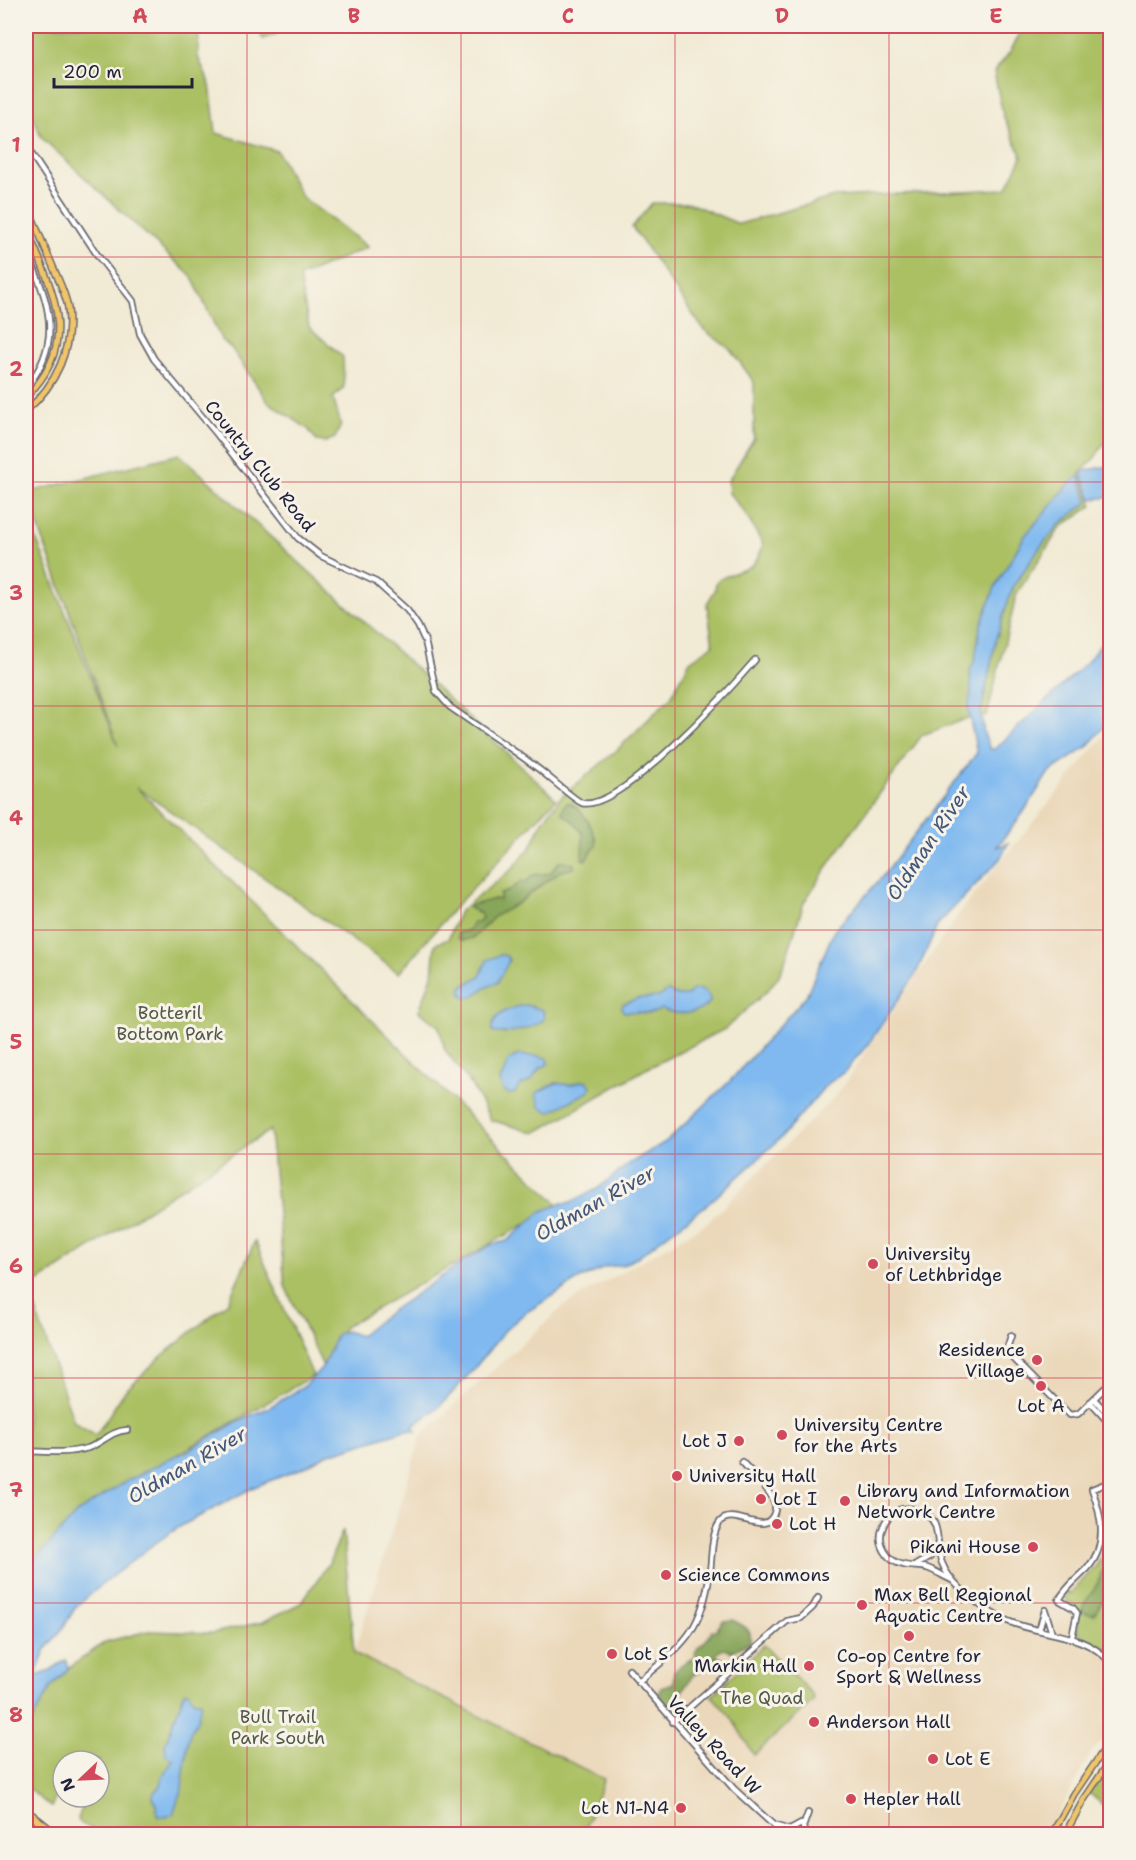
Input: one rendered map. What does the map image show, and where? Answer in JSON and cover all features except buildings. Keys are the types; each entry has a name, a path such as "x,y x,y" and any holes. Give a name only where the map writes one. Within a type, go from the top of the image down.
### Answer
{"highway":[{"path":"26,1811 53,1833"},
{"path":"26,1823 39,1834"}],"main road":[{"path":"26,200 68,307 68,334 60,368 44,394 26,411"},
{"path":"26,227 54,293 58,322 54,351 44,376 26,397"},
{"path":"1052,1834 1074,1794 1110,1741"},
{"path":"1065,1834 1083,1801 1110,1761"}],"street":[{"name":"Country Club Road","path":"26,122 30,152 98,256 133,301 140,334 149,351 282,519 298,538 315,552 371,579 394,597 413,618 422,633 433,683 440,697 456,711 536,766 575,800 588,803 601,800 645,771 712,708 755,660"},
{"path":"26,249 47,302 50,332 40,366 26,388"},
{"path":"1011,1336 1006,1351 1067,1414 1078,1414 1110,1383"},
{"path":"1092,1400 1110,1416"},
{"path":"1092,1400 1110,1424"},
{"path":"26,1451 71,1452 93,1446 119,1431 126,1430"},
{"path":"638,1682 681,1645 694,1629 705,1601 714,1539 720,1522 734,1516 761,1523 772,1515 774,1500 742,1462"},
{"path":"1072,1637 1077,1613 1059,1600 1070,1585 1088,1568 1099,1550 1102,1527 1092,1489 1110,1482"},
{"path":"952,1580 941,1563 938,1536 935,1523 931,1518 919,1510 902,1509 888,1518 881,1532 881,1539 884,1551 894,1561 901,1565 935,1571 952,1580 975,1601 998,1617 1088,1643 1108,1655 1110,1662"},
{"path":"913,1566 924,1562 935,1551 938,1536"},
{"path":"673,1722 788,1621 801,1618 819,1598"},
{"path":"1039,1630 1045,1610 1052,1633"},
{"name":"Valley Road W","path":"628,1670 734,1789 783,1834"},
{"path":"805,1834 803,1827 808,1814"},
{"path":"770,1823 790,1830 801,1824"}],"shaded area":[{"name":"University of Lethbridge","path":"1110,728 1110,1734 1092,1751 1047,1834 433,1834 354,1653 421,1436 565,1305 707,1223 836,1096 961,911"}],"green space":[{"path":"26,26 199,26 198,57 210,85 216,133 277,151 302,197 368,247 299,277 309,327 343,357 344,387 333,398 341,425 335,438 325,442 317,441 308,429 268,402 232,349 221,339 192,277 41,137 26,98"},
{"path":"256,26 289,26 290,28 263,39"},
{"path":"1024,26 1110,26 1110,436 1093,460 1080,473 1093,505 1060,528 1017,593 987,715 965,719 922,735 804,902 784,965 767,991 725,1029 644,1070 535,1133 491,1120 470,1083 445,1050 439,1027 419,1011 432,976 435,944 448,939 460,911 511,870 531,847 543,821 560,798 617,750 671,697 690,661 713,645 707,604 715,590 716,582 755,562 763,544 745,513 729,493 728,481 754,438 754,382 731,350 703,329 632,227 652,203 689,203 739,224 834,197 1006,189 1022,157 1003,115 994,72 1010,52"},
{"name":"Botteril Bottom Park","path":"179,454 431,682 556,799 456,906 399,973 136,787 559,1205 344,1327 323,1366 285,1286 270,1130 28,1288 74,1422 96,1435 125,1391 163,1355 228,1302 255,1241 313,1376 78,1512 26,1571 26,513 118,746 26,493"},
{"path":"569,802 584,815 596,840 596,846 585,860 582,859 583,834 574,822 562,813 565,804"},
{"path":"559,862 574,864 574,868 559,872 518,903 495,916 474,937 462,941 458,938 458,933 469,930 473,922 478,922 482,918 480,913 469,906 495,899 500,900 500,894 509,891 521,881 525,883 533,875 550,873"},
{"name":"Bull Trail Park South","path":"343,1530 354,1653 604,1779 583,1834 102,1834 80,1823 78,1819 82,1809 111,1809 111,1749 51,1749 51,1807 26,1787 26,1731 51,1687 69,1668 105,1642 148,1631 213,1633 263,1622 301,1603 329,1563"},
{"path":"1110,1542 1110,1652 1080,1636 1077,1629 1080,1612 1066,1600 1065,1596 1067,1591 1070,1594 1097,1565"},
{"path":"1110,1560 1110,1583 1104,1591 1103,1601 1094,1614 1085,1613 1082,1609 1098,1582 1103,1567"},
{"path":"732,1620 748,1631 750,1642 731,1652 723,1648 718,1651 716,1656 723,1659 721,1662 693,1675 674,1703 676,1711 671,1714 663,1706 659,1691 673,1684 674,1672 682,1664 695,1657 695,1653 712,1631 716,1630 723,1621"},
{"name":"The Quad","path":"764,1645 812,1694 814,1700 754,1755 731,1717 712,1696"},
{"path":"1110,1761 1110,1811 1088,1792"}],"water":[{"path":"1110,466 1110,497 1092,499 1081,474 1087,470"},
{"name":"Oldman River","path":"1079,476 1088,502 1061,523 1040,547 1014,585 996,639 981,712 984,734 990,749 995,749 1087,662 1110,632 1110,720 1087,747 1049,772 1023,813 997,847 1008,843 1000,859 938,924 916,974 869,1043 844,1072 826,1085 782,1137 708,1204 637,1257 623,1265 606,1267 578,1280 525,1313 506,1329 440,1406 413,1426 416,1431 405,1430 326,1455 305,1467 254,1487 181,1526 100,1586 75,1608 46,1649 35,1677 66,1660 69,1668 51,1687 26,1731 26,1569 78,1512 125,1482 184,1453 238,1421 268,1408 305,1386 323,1366 337,1334 346,1331 360,1336 391,1311 469,1258 491,1245 507,1241 542,1211 562,1203 569,1203 597,1189 630,1163 667,1141 730,1081 806,996 834,931 882,877 977,753 968,709 971,692 970,671 975,659 980,627 995,587 1024,537 1070,483"},
{"path":"500,955 507,956 509,961 497,983 472,997 465,998 461,992 462,987 480,976 487,960"},
{"path":"693,990 704,992 710,1002 694,1012 681,1013 662,1009 648,1013 624,1012 622,1008 623,1004 640,998 659,997 668,991 678,996 687,996"},
{"path":"526,1005 543,1010 544,1019 519,1030 504,1033 492,1032 494,1020 503,1012"},
{"path":"518,1055 545,1057 548,1059 548,1064 539,1069 531,1081 519,1086 515,1093 509,1094 503,1090 500,1081 509,1060"},
{"path":"587,1081 591,1086 588,1092 550,1112 540,1107 536,1093 556,1083 570,1085"},
{"path":"185,1691 188,1691 194,1701 201,1701 198,1719 188,1742 181,1795 173,1814 166,1817 157,1816 157,1804 153,1798 154,1791 158,1790 162,1777 173,1760 166,1755 165,1744"}],"place":[{"name":"University of Lethbridge","path":"873,1264"},
{"name":"Residence Village","path":"1037,1360"},
{"name":"Lot A","path":"1041,1386"},
{"name":"University Centre for the Arts","path":"782,1435"},
{"name":"Lot J","path":"739,1441"},
{"name":"University Hall","path":"677,1476"},
{"name":"Lot I","path":"761,1499"},
{"name":"Library and Information Network Centre","path":"845,1501"},
{"name":"Lot H","path":"777,1524"},
{"name":"Pikani House","path":"1033,1547"},
{"name":"Science Commons","path":"666,1575"},
{"name":"Max Bell Regional Aquatic Centre","path":"862,1605"},
{"name":"Co-op Centre for Sport & Wellness","path":"909,1636"},
{"name":"Lot S","path":"612,1654"},
{"name":"Markin Hall","path":"809,1666"},
{"name":"Anderson Hall","path":"814,1722"},
{"name":"Lot E","path":"933,1759"},
{"name":"Hepler Hall","path":"851,1799"},
{"name":"Lot N1-N4","path":"681,1808"}]}
